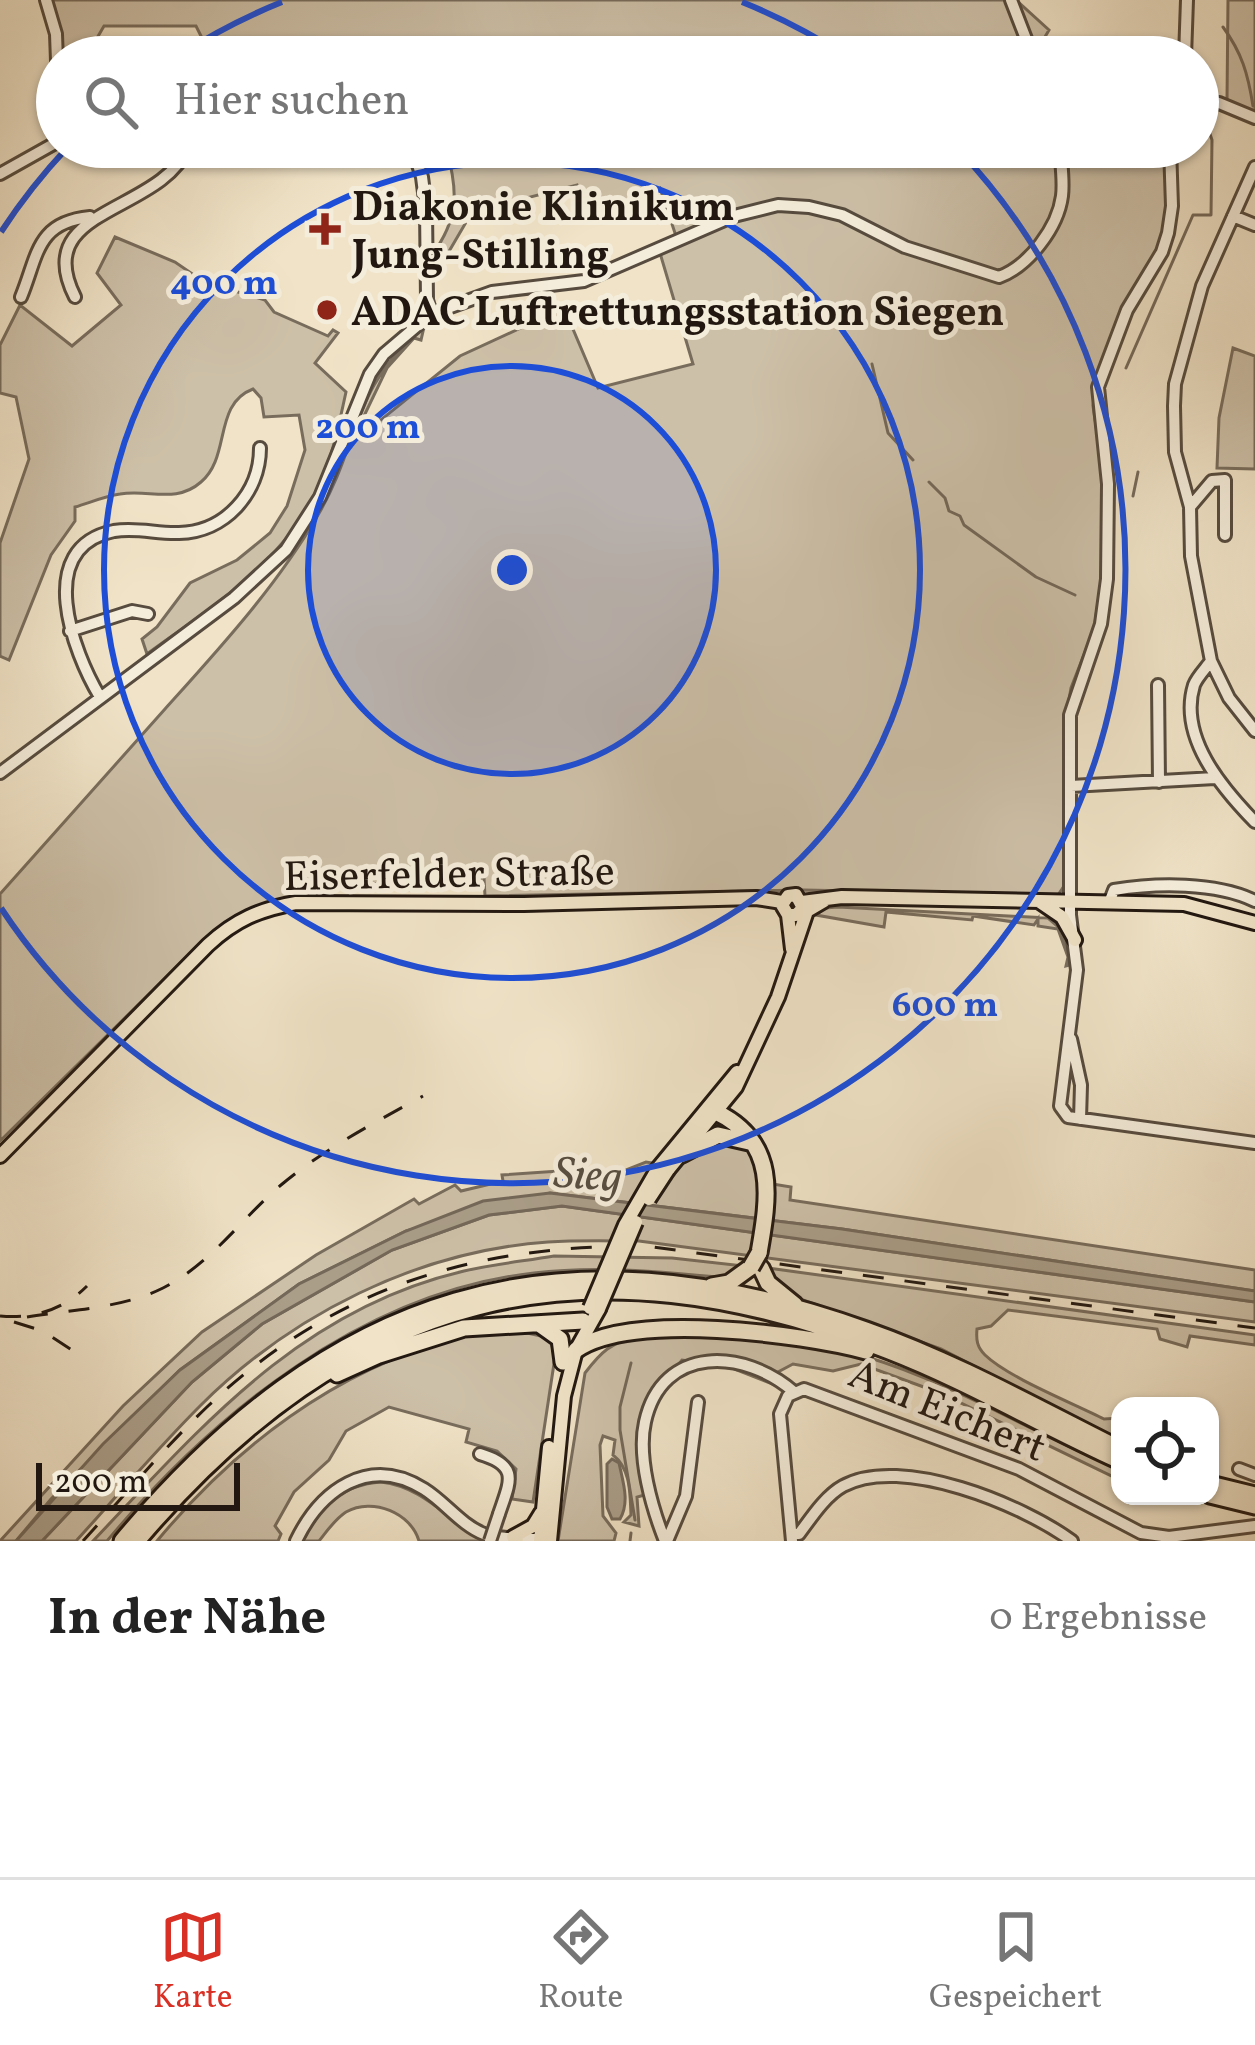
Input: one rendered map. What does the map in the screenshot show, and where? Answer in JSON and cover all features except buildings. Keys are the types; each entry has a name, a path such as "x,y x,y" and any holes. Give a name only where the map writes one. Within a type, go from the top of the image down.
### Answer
{"highway":[{"path":"712,1109 761,1156 768,1189 757,1263 773,1289 802,1310"},
{"path":"682,1154 718,1135 749,1142"},
{"path":"698,1288 729,1283 757,1263"},
{"path":"122,1541 178,1478 262,1402 322,1359 392,1323 469,1297 548,1282 607,1280 698,1288 802,1310 928,1354 1111,1445"},
{"path":"137,1541 248,1428 328,1369 397,1332 495,1302 579,1292 660,1294 777,1315 860,1340 968,1385 1111,1456"},
{"path":"248,1428 322,1382 379,1355 464,1328 591,1315 613,1333"},
{"path":"536,1323 560,1339 569,1356 613,1333 706,1330 798,1337 868,1352 968,1385"},
{"path":"1219,1486 1255,1495"},
{"path":"1219,1497 1255,1506"}],"main road":[{"name":"Eiserfelder Straße","path":"0,1156 226,928 264,908 296,903 736,898 792,909 842,897 1184,904 1255,923"},
{"path":"545,1540 551,1422 569,1356 591,1315 625,1225 663,1169 736,1087 770,1018 811,907 842,897"},
{"path":"1039,902 1062,916 1075,940"},
{"path":"792,909 792,955"},
{"path":"663,1169 682,1154 712,1109"},
{"path":"545,1540 569,1356"},
{"path":"502,1539 533,1526 544,1507"}],"street":[{"path":"46,0 56,36"},
{"path":"1011,0 1025,36"},
{"path":"1185,36 1186,0"},
{"path":"1219,103 1255,118"},
{"path":"0,173 36,153"},
{"path":"1255,167 1202,286 1175,384 1174,452 1190,507 1191,556 1211,662 1229,698 1255,731"},
{"path":"76,297 66,271 73,237 93,219 159,185 176,168"},
{"path":"418,168 424,186 431,314"},
{"path":"0,773 234,598 286,550 320,497 370,374 384,354 431,314 492,292 584,281 734,216 778,206 842,215 905,247 999,277 1031,253 1053,221 1062,192 1061,168"},
{"path":"1171,168 1172,206 1162,252 1126,310 1098,387 1108,484 1107,579 1101,624 1070,716 1070,915 1077,970 1060,1106 1066,1116 1080,1119 1255,1143"},
{"path":"21,297 42,238 68,223 87,216 93,219"},
{"path":"1233,216 1255,225"},
{"path":"100,697 70,631 65,588 79,554 92,540 110,532 206,530 245,499 260,467 260,448"},
{"path":"1190,507 1212,482 1225,480 1225,535"},
{"path":"70,631 131,611 148,614"},
{"path":"1211,662 1194,683 1192,722 1215,778 1255,822"},
{"path":"1158,685 1160,782"},
{"path":"1071,786 1215,778"},
{"path":"1109,903 1114,890 1130,887 1196,888 1250,899"},
{"path":"1071,1036 1081,1079 1080,1119"},
{"path":"666,1541 644,1444 651,1403 663,1385 692,1364 709,1360 756,1367 794,1392"},
{"name":"Am Eichert","path":"792,1538 780,1414 784,1401 805,1389 1018,1469 1152,1540"},
{"path":"666,1541 686,1496 698,1402"},
{"path":"480,1454 500,1460 508,1470 499,1514 502,1539"},
{"path":"1239,1469 1255,1475"},
{"path":"792,1538 841,1486 900,1474 1002,1502 1072,1541"},
{"path":"296,1541 308,1516 326,1496 350,1482 379,1477 416,1485 502,1539 545,1540"},
{"path":"792,1511 813,1516"},
{"path":"1042,1541 1050,1526"},
{"path":"1152,1540 1251,1527 1247,1541"}],"shaded area":[{"path":"49,0 1016,0 1049,30 1046,36 201,36 196,26 104,26 98,36 54,36"},
{"path":"1228,0 1255,0 1255,115 1227,100"},
{"path":"451,168 1167,168 1168,208 1159,249 1123,308 1097,373 1093,406 1104,480 1101,582 1094,629 1071,688 1065,723 1066,883 1058,895 804,890 485,896 484,878 418,890 334,877 331,895 267,904 209,935 0,1141 0,894 266,592 318,515 369,395 382,373 400,350 424,327 421,340 414,338 387,368 363,418 371,428 460,356 564,308 598,388 693,364 660,253 678,242 660,188 589,219 577,185 472,212 434,277 430,258 451,218"},
{"path":"115,237 175,262 204,282 265,300 274,312 328,336 333,330 338,333 315,363 346,392 337,432 325,472 294,529 250,576 147,654 142,639 190,583 237,560 270,533 287,506 305,450 299,415 264,417 261,398 253,389 232,406 216,459 192,489 172,494 120,494 75,507 75,521 51,555 9,660 0,656 0,543 29,459 16,397 0,393 0,345 20,305 72,346 121,305 97,273"},
{"path":"1233,348 1255,356 1255,469 1217,468 1219,418"},
{"path":"838,907 1048,918 1062,930 1070,965 1066,966 1068,957 1058,929 1038,926 1038,919 1034,925 973,916 972,920 886,912 884,927 816,915"},
{"path":"712,1140 746,1149 761,1182 791,1187 790,1200 1255,1270 1255,1291 842,1229 550,1193 406,1231 299,1284 180,1370 51,1499 16,1541 0,1541 123,1406 202,1332 316,1255 414,1199 419,1204 455,1185 461,1191 503,1181 502,1175 574,1170 611,1176 646,1162 677,1167 694,1149"},
{"path":"550,1193 842,1229 1255,1291 1255,1302 562,1206 489,1215 392,1250 262,1324 192,1382 42,1541 16,1541 103,1444 180,1370 299,1284 406,1231 483,1201"},
{"path":"562,1206 1255,1302 1255,1322 639,1241 559,1241 499,1248 404,1274 316,1316 274,1343 200,1406 76,1541 42,1541 192,1382 262,1324 392,1250 489,1215"},
{"path":"554,1256 672,1258 744,1266 728,1278 607,1269 534,1273 471,1285 410,1305 296,1366 195,1448 107,1541 93,1541 216,1415 304,1343 406,1289 464,1271"},
{"path":"768,1268 1255,1335 1255,1345 1190,1336 1187,1347 1160,1339 1157,1329 1008,1310 991,1326 977,1329 982,1352 996,1364 1042,1390 1111,1419 1111,1436 941,1349 786,1294"},
{"path":"518,1331 550,1338 555,1357 533,1502 512,1499 516,1469 497,1451 466,1442 469,1429 389,1407 346,1431 329,1460 294,1492 275,1526 281,1534 278,1541 157,1541 253,1444 328,1392 410,1353 461,1337"},
{"path":"638,1337 725,1337 839,1349 932,1381 1111,1465 1111,1476 940,1393 861,1364 833,1371 793,1364 778,1372 775,1385 727,1366 682,1360 646,1404 648,1494 637,1497 639,1526 624,1522 631,1515 628,1482 613,1455 615,1440 603,1436 603,1516 616,1533 614,1541 558,1541 585,1373 607,1349"},
{"path":"612,1459 619,1463 625,1492 620,1519 612,1519 607,1507 607,1464"},
{"path":"381,1482 424,1498 486,1541 419,1541 400,1516 368,1506 342,1515 319,1541 303,1541 333,1500 354,1488"}],"waterway":[{"path":"1223,27 1243,64 1253,106"},
{"path":"1126,368 1193,215 1211,215 1212,168"},
{"path":"872,364 888,433 913,460"},
{"path":"1133,496 1138,472"},
{"path":"929,482 964,525 1036,577 1075,595"},
{"path":"631,1363 620,1407 620,1430 635,1520"},
{"path":"630,1541 631,1533"}],"railway":[{"path":"27,1317 114,1304 163,1288 211,1253 297,1172 423,1096"},
{"path":"83,1541 208,1406 305,1331 410,1281 522,1254 645,1246 1255,1328"},
{"path":"0,1316 47,1311 87,1286"},
{"path":"14,1322 43,1331 78,1354"}],"place":[{"name":"Diakonie Klinikum Jung-Stilling","path":"325,229"},
{"name":"ADAC Luftrettungsstation Siegen","path":"327,310"}],"water label":[{"name":"Sieg","path":"588,1173"}]}
